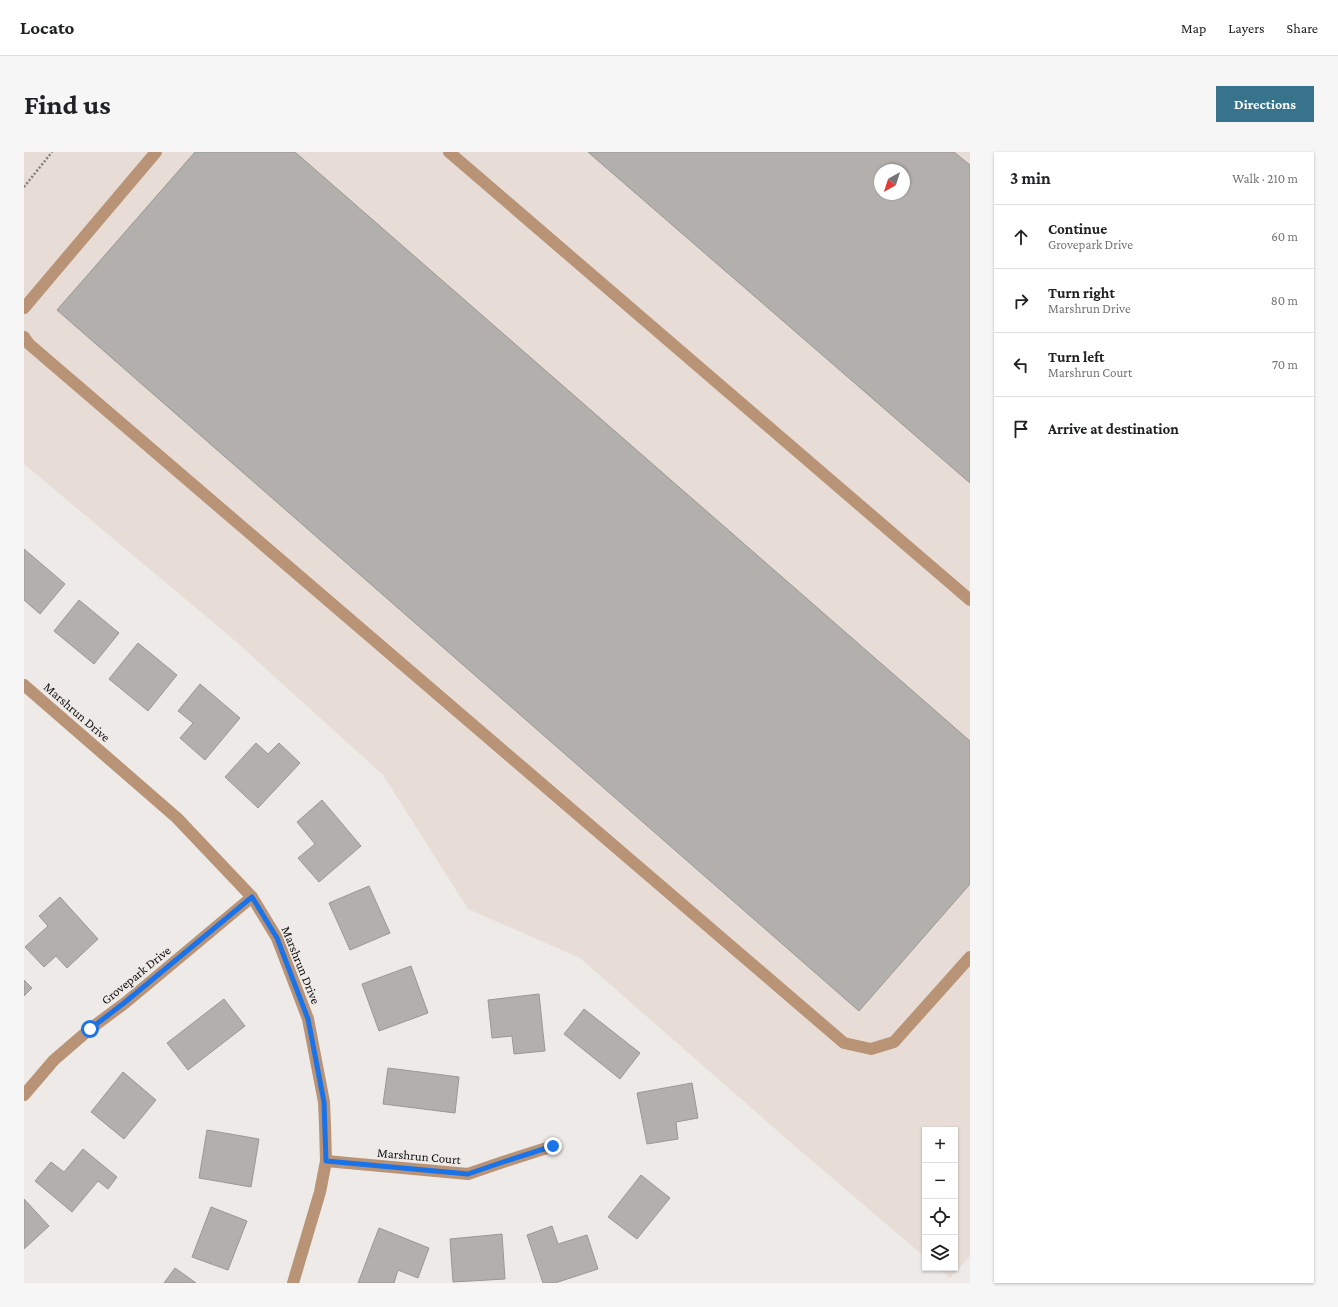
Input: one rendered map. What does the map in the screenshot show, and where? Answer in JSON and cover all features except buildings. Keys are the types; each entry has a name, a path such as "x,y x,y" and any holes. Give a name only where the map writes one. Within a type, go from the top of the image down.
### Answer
{"street":[{"path":"24,308 156,152"},
{"path":"449,152 970,600"},
{"path":"24,337 35,350 844,1043 871,1049 894,1042 970,957"},
{"name":"Marshrun Drive","path":"24,684 177,818 252,897 277,938 308,1019 324,1102 326,1161 320,1192 293,1283"},
{"name":"Grovepark Drive","path":"24,1095 54,1060 252,897"},
{"name":"Marshrun Court","path":"326,1161 468,1174 553,1146"}],"path":[{"path":"24,187 52,152"}],"shaded area":[{"path":"24,152 970,152 970,1256 958,1269 958,1127 922,1127 922,1254 797,1148 580,958 468,909 383,775 233,639 24,464"},
{"path":"942,1271 956,1271 950,1278"}],"route":[{"path":"90,1029 124,1003 252,897 277,938 308,1019 324,1102 326,1161 468,1174 553,1146"}]}
